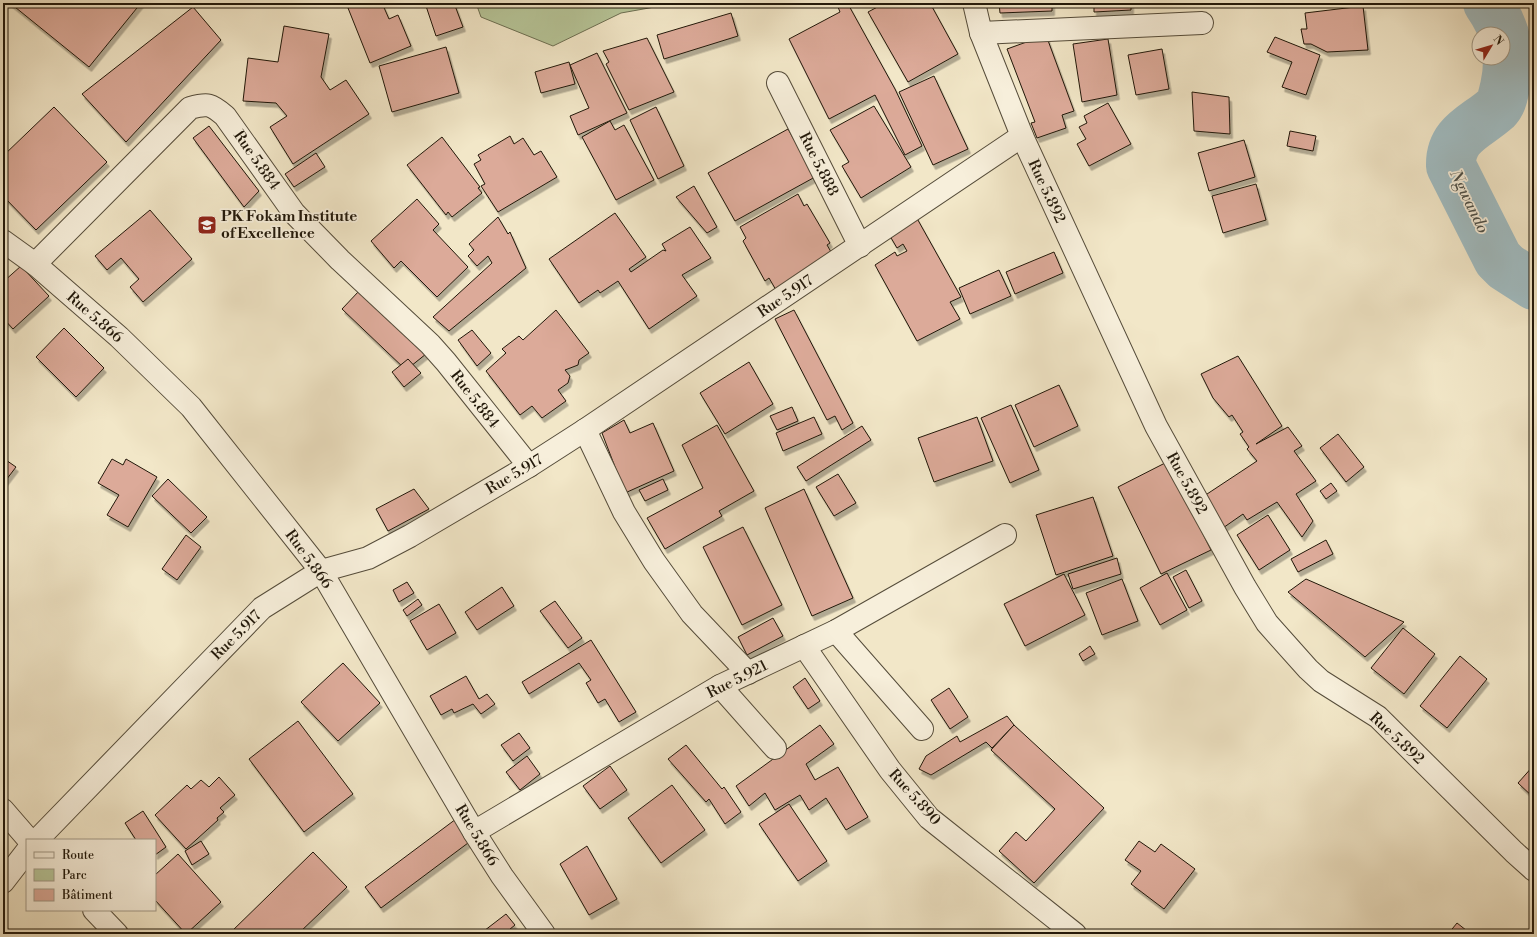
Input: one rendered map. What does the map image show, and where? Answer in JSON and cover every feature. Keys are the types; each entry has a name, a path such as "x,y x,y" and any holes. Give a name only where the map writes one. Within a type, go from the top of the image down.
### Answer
{"street":[{"name":"Rue 5.892","path":"974,3 981,33 1022,136 1156,426 1245,587 1268,623 1308,669 1321,681 1378,718 1534,870"},
{"path":"981,33 1202,23"},
{"name":"Rue 5.888","path":"778,83 860,246"},
{"name":"Rue 5.884","path":"34,264 190,108 202,104 213,106 226,116 294,213 340,260 430,344 529,466"},
{"name":"Rue 5.917","path":"38,839 262,608 321,571 368,558 410,536 529,466 860,246 1022,136"},
{"name":"Rue 5.866","path":"3,241 34,264 118,337 191,407 321,571 474,832 502,876 544,934"},
{"path":"585,430 624,512 654,561 692,614 748,673"},
{"name":"Rue 5.921","path":"474,832 720,686 836,631 1005,535"},
{"path":"836,631 922,730"},
{"name":"Rue 5.890","path":"804,646 890,770 929,818 1076,934"},
{"path":"720,686 775,748"},
{"path":"3,810 28,839"},
{"path":"3,882 26,853"},
{"path":"95,911 117,934"}],"green space":[{"path":"476,3 677,3 621,13 553,46 481,17"}],"building":[{"path":"10,3 141,3 89,67"},
{"path":"359,3 382,3 389,19 398,15 411,46 370,63 348,8"},
{"path":"425,3 454,3 463,27 436,36"},
{"path":"885,3 930,3 958,54 908,82 868,12"},
{"path":"999,3 1052,3 1052,11 1000,13"},
{"path":"1094,3 1131,3 1131,10 1094,12"},
{"path":"848,4 895,89 922,146 905,155 875,95 829,119 789,39 840,12 838,7"},
{"path":"1363,6 1368,50 1327,52 1311,44 1304,44 1301,29 1307,29 1305,13"},
{"path":"193,7 221,40 126,142 82,94"},
{"path":"731,13 738,36 664,59 657,35"},
{"path":"284,26 329,34 321,77 330,90 346,80 369,114 293,164 270,127 287,116 276,103 243,101 248,58 278,62"},
{"path":"1046,35 1074,111 1062,115 1066,128 1037,138 1031,123 1035,122 1007,49"},
{"path":"1275,37 1320,55 1306,95 1282,87 1292,62 1267,52"},
{"path":"647,38 674,92 629,110 606,64 609,62 603,51"},
{"path":"1108,39 1117,95 1082,102 1073,44"},
{"path":"446,47 459,93 392,112 379,66"},
{"path":"1162,49 1169,89 1136,95 1128,55"},
{"path":"597,53 627,113 578,135 570,116 589,108 570,65"},
{"path":"569,62 575,84 541,93 535,72"},
{"path":"934,76 968,149 933,165 899,92"},
{"path":"1192,92 1229,97 1230,134 1194,131"},
{"path":"1108,103 1131,144 1089,166 1077,144 1086,139 1079,127 1087,123 1084,116"},
{"path":"874,106 911,167 861,198 842,166 849,162 830,130"},
{"path":"54,107 107,162 36,230 3,196 3,156"},
{"path":"656,107 684,166 658,179 630,120"},
{"path":"610,121 615,130 624,125 654,180 616,200 582,137"},
{"path":"209,126 259,191 244,207 193,138"},
{"path":"788,129 815,177 735,221 708,173"},
{"path":"1290,131 1316,136 1313,151 1287,146"},
{"path":"510,136 514,144 523,138 534,155 541,151 557,177 498,212 481,186 485,184 474,164 481,160 478,155"},
{"path":"442,137 480,187 478,188 482,193 452,217 448,212 446,215 407,165"},
{"path":"1244,140 1255,177 1209,191 1198,153"},
{"path":"316,153 325,167 294,187 285,174"},
{"path":"1256,184 1266,220 1223,233 1212,196"},
{"path":"694,186 717,227 707,233 676,197"},
{"path":"798,194 804,206 807,204 830,243 827,245 834,257 776,290 769,278 765,281 743,241 746,238 740,227"},
{"path":"417,199 439,224 433,230 468,267 437,297 401,261 394,268 371,241"},
{"path":"150,210 192,259 143,302 130,287 139,279 121,258 107,270 95,256"},
{"path":"615,213 646,257 629,269 631,272 663,250 666,251 662,244 690,227 711,258 682,275 697,296 649,329 618,281 600,293 598,290 579,303 549,259"},
{"path":"914,213 961,297 950,302 960,319 917,341 875,265 895,252 897,256 907,251 903,244 897,248 887,231"},
{"path":"498,217 508,234 510,232 526,268 449,331 433,317 492,263 488,256 477,266 468,256 474,250 469,244"},
{"path":"1054,252 1063,273 1015,294 1006,272"},
{"path":"21,266 49,296 13,329 3,318 3,282"},
{"path":"999,270 1011,296 970,314 959,288"},
{"path":"359,291 426,354 406,370 342,309"},
{"path":"556,310 589,353 579,360 578,365 565,370 570,376 568,383 558,390 566,401 542,418 532,406 520,415 486,371 506,353 502,349 519,336 523,340"},
{"path":"794,310 853,423 842,430 835,416 827,420 775,319"},
{"path":"64,328 104,368 76,397 36,357"},
{"path":"472,330 491,353 477,366 458,340"},
{"path":"1238,356 1282,426 1256,444 1288,427 1302,446 1294,451 1316,481 1296,494 1313,521 1302,537 1277,502 1247,520 1243,514 1220,530 1201,498 1257,461 1247,449 1249,447 1240,434 1243,432 1232,415 1229,417 1213,398 1201,374"},
{"path":"408,359 421,373 404,387 392,372"},
{"path":"749,362 773,404 725,434 700,393"},
{"path":"1059,385 1078,426 1034,447 1015,405"},
{"path":"1011,405 1039,470 1010,483 981,418"},
{"path":"792,407 798,421 777,430 770,416"},
{"path":"814,417 822,434 783,451 776,433"},
{"path":"977,417 993,461 934,482 918,438"},
{"path":"624,420 630,433 653,423 674,471 625,493 602,433"},
{"path":"717,425 754,491 719,511 722,516 665,549 647,518 703,488 682,445"},
{"path":"862,426 871,440 806,481 797,467"},
{"path":"1338,434 1364,467 1346,482 1320,448"},
{"path":"3,458 16,467 3,484"},
{"path":"112,459 123,465 126,459 157,477 128,527 107,515 119,495 98,483"},
{"path":"1167,462 1211,550 1161,574 1118,487"},
{"path":"838,474 856,503 834,516 816,487"},
{"path":"168,479 207,517 191,533 152,496"},
{"path":"663,479 668,490 645,501 639,490"},
{"path":"1331,483 1337,491 1326,499 1320,491"},
{"path":"414,489 429,509 388,531 376,509"},
{"path":"804,489 853,598 812,616 765,508"},
{"path":"1093,497 1113,556 1056,575 1036,515"},
{"path":"1268,515 1290,550 1259,570 1237,535"},
{"path":"743,527 782,605 742,625 703,547"},
{"path":"186,535 201,547 177,580 162,569"},
{"path":"1326,540 1333,554 1298,572 1291,559"},
{"path":"1117,558 1121,574 1073,589 1068,574"},
{"path":"1186,570 1202,601 1189,608 1173,577"},
{"path":"1167,573 1187,610 1160,625 1140,588"},
{"path":"1064,574 1085,615 1025,646 1004,604"},
{"path":"1122,579 1138,621 1102,635 1086,593"},
{"path":"1306,579 1404,622 1365,657 1288,592"},
{"path":"407,582 414,593 399,602 393,590"},
{"path":"502,587 514,606 477,630 465,612"},
{"path":"418,599 422,605 407,616 403,610"},
{"path":"555,601 582,638 568,648 540,611"},
{"path":"439,604 456,633 427,650 410,621"},
{"path":"773,618 783,636 747,655 738,637"},
{"path":"1403,628 1435,654 1404,694 1371,668"},
{"path":"591,640 636,712 619,722 605,699 598,703 586,683 591,680 579,663 529,694 522,682"},
{"path":"1090,646 1095,654 1083,661 1079,654"},
{"path":"1460,656 1487,679 1447,728 1420,706"},
{"path":"343,663 380,703 338,741 301,702"},
{"path":"466,676 479,699 487,694 495,704 481,714 473,704 454,713 452,709 441,715 430,696"},
{"path":"805,678 820,701 808,709 793,687"},
{"path":"949,688 968,717 950,729 931,700"},
{"path":"1007,716 1014,725 992,748 986,742 931,775 919,769 926,756 957,736 960,742"},
{"path":"298,721 353,794 304,832 249,759"},
{"path":"820,725 834,744 806,764 815,780 838,767 868,817 846,830 826,798 809,810 800,795 775,810 765,793 749,806 736,786"},
{"path":"1014,725 1104,808 1034,883 999,851 1016,832 1026,841 1055,809 991,750"},
{"path":"519,733 530,748 513,761 501,745"},
{"path":"686,745 722,789 724,787 741,812 725,824 709,799 706,802 668,759"},
{"path":"527,756 540,774 520,790 506,772"},
{"path":"1534,765 1534,798 1518,783"},
{"path":"610,766 627,790 600,809 583,786"},
{"path":"219,777 235,795 220,808 224,812 217,818 218,820 186,849 155,815 187,785 191,789 201,780 209,787"},
{"path":"672,785 705,830 661,863 628,818"},
{"path":"789,804 827,861 798,881 759,824"},
{"path":"143,811 166,847 156,854 156,839 135,839 125,823"},
{"path":"456,819 472,840 381,908 365,887"},
{"path":"201,841 209,854 192,865 185,851"},
{"path":"1139,841 1155,852 1161,844 1195,869 1164,909 1131,884 1141,871 1125,860"},
{"path":"587,846 617,899 589,915 560,864"},
{"path":"313,852 347,887 298,934 229,934"},
{"path":"178,854 221,902 186,934 156,901 156,874"},
{"path":"506,914 515,925 504,934 480,934"},
{"path":"1457,923 1471,934 1448,934"}],"waterway":[{"name":"Ngwando","path":"1488,3 1500,23 1504,33 1508,53 1507,75 1503,96 1498,107 1466,132 1460,139 1455,146 1451,166 1498,259 1506,267 1534,285"}],"place":[{"name":"PK Fokam Institute of Excellence","path":"207,225"}]}
